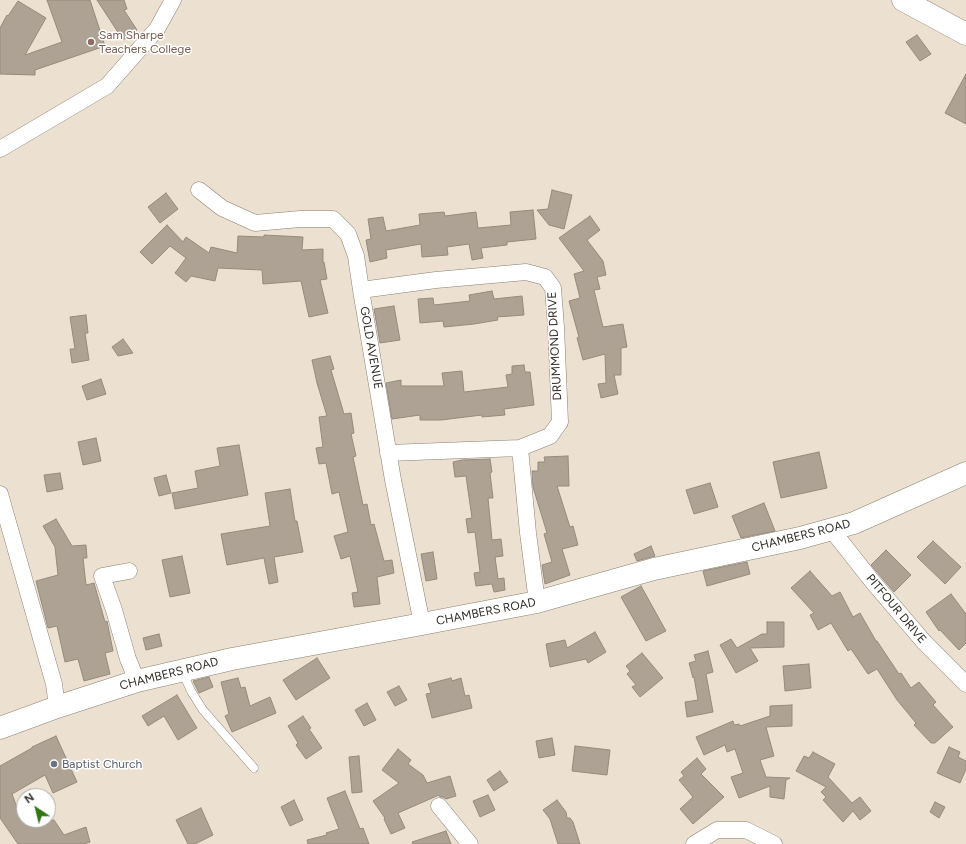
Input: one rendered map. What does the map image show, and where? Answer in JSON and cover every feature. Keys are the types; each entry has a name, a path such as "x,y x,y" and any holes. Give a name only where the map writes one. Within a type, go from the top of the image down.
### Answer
{"street":[{"path":"0,149 107,86 157,30 173,0"},
{"path":"903,0 966,34"},
{"name":"GOLD AVENUE","path":"199,190 222,208 255,223 333,219 348,234 356,256 388,452 422,624"},
{"name":"DRUMMOND DRIVE","path":"361,290 436,280 526,272 545,277 553,288 560,422 550,436 520,448 388,452"},
{"path":"520,448 528,533 537,602"},
{"name":"CHAMBERS ROAD","path":"0,728 57,707 137,681 181,670 232,659 537,602 654,569 800,538 854,523 966,473"},
{"path":"0,494 54,684 57,707"},
{"name":"PITFOUR DRIVE","path":"831,529 872,581 924,642 966,684"},
{"path":"129,571 102,576 114,610 128,659 137,681"},
{"path":"439,806 470,844"},
{"path":"694,844 716,830 746,830 774,844"}],"lane":[{"path":"181,670 191,691 203,710 254,768"}],"building":[{"path":"47,0 90,0 105,46 35,70 35,75 0,74 0,28 7,15 8,16 18,1 46,18 25,55 62,42"},
{"path":"97,0 124,0 127,9 124,10 137,30 123,40"},
{"path":"917,35 931,54 920,61 906,42"},
{"path":"966,74 966,124 945,113"},
{"path":"552,190 572,195 564,229 549,225 537,210 548,209"},
{"path":"166,193 178,209 160,223 148,207"},
{"path":"533,210 536,239 507,242 507,245 481,248 483,258 472,260 469,244 447,247 448,255 422,257 421,244 386,250 387,258 370,262 366,240 371,239 368,219 383,217 386,231 420,225 419,214 444,212 445,216 476,212 478,228 511,225 510,212"},
{"path":"590,216 600,230 587,240 603,261 606,275 597,277 600,289 594,290 603,327 623,324 627,347 621,348 621,375 614,375 618,394 601,398 598,384 606,383 605,354 583,360 577,338 579,337 569,301 580,298 574,274 584,271 559,238"},
{"path":"167,225 183,242 186,237 209,253 211,247 237,253 238,236 264,237 264,235 303,237 302,250 323,249 323,263 324,262 327,279 320,280 328,313 309,317 301,281 263,284 262,270 218,268 215,281 191,276 186,282 175,273 186,258 170,246 152,264 140,252"},
{"path":"492,291 494,299 522,296 524,315 497,317 498,320 444,327 443,321 420,323 418,299 433,298 434,305 470,301 469,295"},
{"path":"394,306 400,340 380,343 374,309"},
{"path":"86,315 88,333 85,333 89,360 72,363 70,349 75,349 70,317"},
{"path":"123,339 133,353 118,356 112,347"},
{"path":"330,356 334,369 331,370 344,414 351,413 354,433 351,434 356,456 353,457 363,505 367,504 371,525 374,524 384,561 392,560 394,573 377,577 380,604 354,607 352,593 358,592 350,556 341,559 334,536 348,532 339,492 332,494 326,463 319,464 316,448 323,447 319,417 327,416 312,360"},
{"path":"524,365 525,372 530,372 534,405 504,409 505,415 482,417 482,415 441,420 420,420 420,415 392,419 386,383 401,380 401,386 444,386 442,373 462,371 464,392 508,387 506,375 512,374 512,366"},
{"path":"101,379 106,394 87,400 82,386"},
{"path":"96,438 101,461 83,465 78,442"},
{"path":"239,445 248,495 175,509 172,493 198,488 195,471 220,466 217,448"},
{"path":"819,452 827,488 781,498 773,462"},
{"path":"568,456 569,486 557,486 570,527 573,526 578,545 562,549 570,575 545,584 542,565 552,562 544,534 547,533 533,487 532,471 538,471 538,462 545,462 544,457"},
{"path":"490,459 493,498 488,498 492,540 501,539 503,556 495,557 498,579 504,578 505,590 494,592 492,584 476,586 474,573 480,572 475,532 468,533 466,519 472,518 466,476 455,477 453,462 462,460"},
{"path":"60,473 63,489 47,492 44,475"},
{"path":"166,475 171,493 159,496 154,478"},
{"path":"710,483 718,507 694,514 686,490"},
{"path":"290,489 295,521 297,521 303,552 274,557 278,582 269,584 264,558 227,565 221,534 270,526 265,493"},
{"path":"764,503 775,531 741,538 732,516"},
{"path":"56,519 72,546 86,545 87,558 83,558 86,585 94,583 105,622 107,621 113,651 105,653 110,674 84,681 78,659 65,662 57,626 48,628 36,581 58,575 55,547 43,526"},
{"path":"933,541 961,567 945,584 917,557"},
{"path":"651,546 655,556 637,561 634,554"},
{"path":"886,550 911,575 894,592 871,565"},
{"path":"433,552 437,579 426,581 421,554"},
{"path":"182,556 190,593 170,597 162,560"},
{"path":"747,562 750,574 707,586 703,571"},
{"path":"810,571 832,596 840,592 853,617 860,613 876,641 899,674 901,673 911,688 919,682 936,702 933,705 953,727 935,743 931,743 914,725 916,723 897,700 877,669 868,674 851,649 848,651 831,623 818,630 810,615 814,613 791,588"},
{"path":"641,586 666,631 646,641 621,597"},
{"path":"951,594 966,614 966,643 959,650 940,630 939,631 926,612"},
{"path":"767,622 784,622 784,647 750,648 758,661 736,673 720,645 731,639 737,648 762,634 767,634"},
{"path":"595,632 606,652 588,663 586,659 550,667 546,644 565,640 567,648"},
{"path":"159,634 162,646 146,650 143,638"},
{"path":"708,651 713,672 706,674 713,712 687,717 685,702 698,700 694,677 693,678 689,663 696,661 694,655"},
{"path":"642,653 663,678 640,697 632,687 636,685 627,674 630,671 626,666"},
{"path":"317,658 330,678 296,700 283,680"},
{"path":"809,664 811,688 785,691 783,666"},
{"path":"209,677 213,687 199,693 193,681"},
{"path":"238,678 241,688 245,687 250,706 270,697 276,713 232,732 225,716 229,714 221,682"},
{"path":"451,678 452,681 461,678 465,696 469,695 472,708 432,718 426,694 431,693 428,684"},
{"path":"399,686 407,700 395,706 387,692"},
{"path":"177,695 197,728 178,740 164,716 148,726 142,716"},
{"path":"367,703 376,720 364,726 355,710"},
{"path":"792,705 792,726 766,727 774,756 760,760 766,777 790,778 786,780 784,799 770,797 770,786 739,798 731,777 743,773 735,749 727,752 725,745 704,755 696,737 733,721 734,725 739,724 740,726 770,716 770,706"},
{"path":"303,716 311,728 309,729 322,748 306,759 296,745 298,743 288,726"},
{"path":"56,736 77,782 56,792 56,788 51,788 45,775 22,788 16,788 16,792 12,794 16,805 16,828 56,828 56,823 64,835 86,827 90,842 84,844 18,844 0,818 0,766 32,747"},
{"path":"552,738 555,755 539,758 536,741"},
{"path":"575,746 610,750 607,775 572,771"},
{"path":"949,747 960,752 958,757 966,761 966,769 960,783 937,773"},
{"path":"398,749 411,760 408,764 423,775 427,783 450,776 456,796 446,799 440,797 439,795 398,813 405,828 391,834 384,819 385,818 373,801 399,783 382,770"},
{"path":"813,752 835,764 828,777 852,803 860,797 871,811 860,820 853,811 843,822 823,800 826,797 821,792 826,787 796,771 804,756 809,758"},
{"path":"359,756 362,792 352,793 349,757"},
{"path":"697,758 706,769 701,774 724,797 693,824 680,809 693,797 679,780 684,776 681,772"},
{"path":"500,771 508,782 494,791 487,780"},
{"path":"345,791 360,829 363,828 369,844 308,844 307,840 327,835 326,833 339,829 327,798"},
{"path":"488,795 495,810 480,817 473,801"},
{"path":"294,800 303,820 290,826 281,807"},
{"path":"557,800 566,812 567,818 570,818 573,822 580,844 558,844 550,819 543,810"},
{"path":"935,802 945,807 939,818 930,812"},
{"path":"201,808 213,835 195,844 188,844 176,820"},
{"path":"446,831 451,844 413,844 412,842"}],"place":[{"name":"Sam Sharpe Teachers College","path":"91,42"},
{"name":"Baptist Church","path":"54,764"}]}
